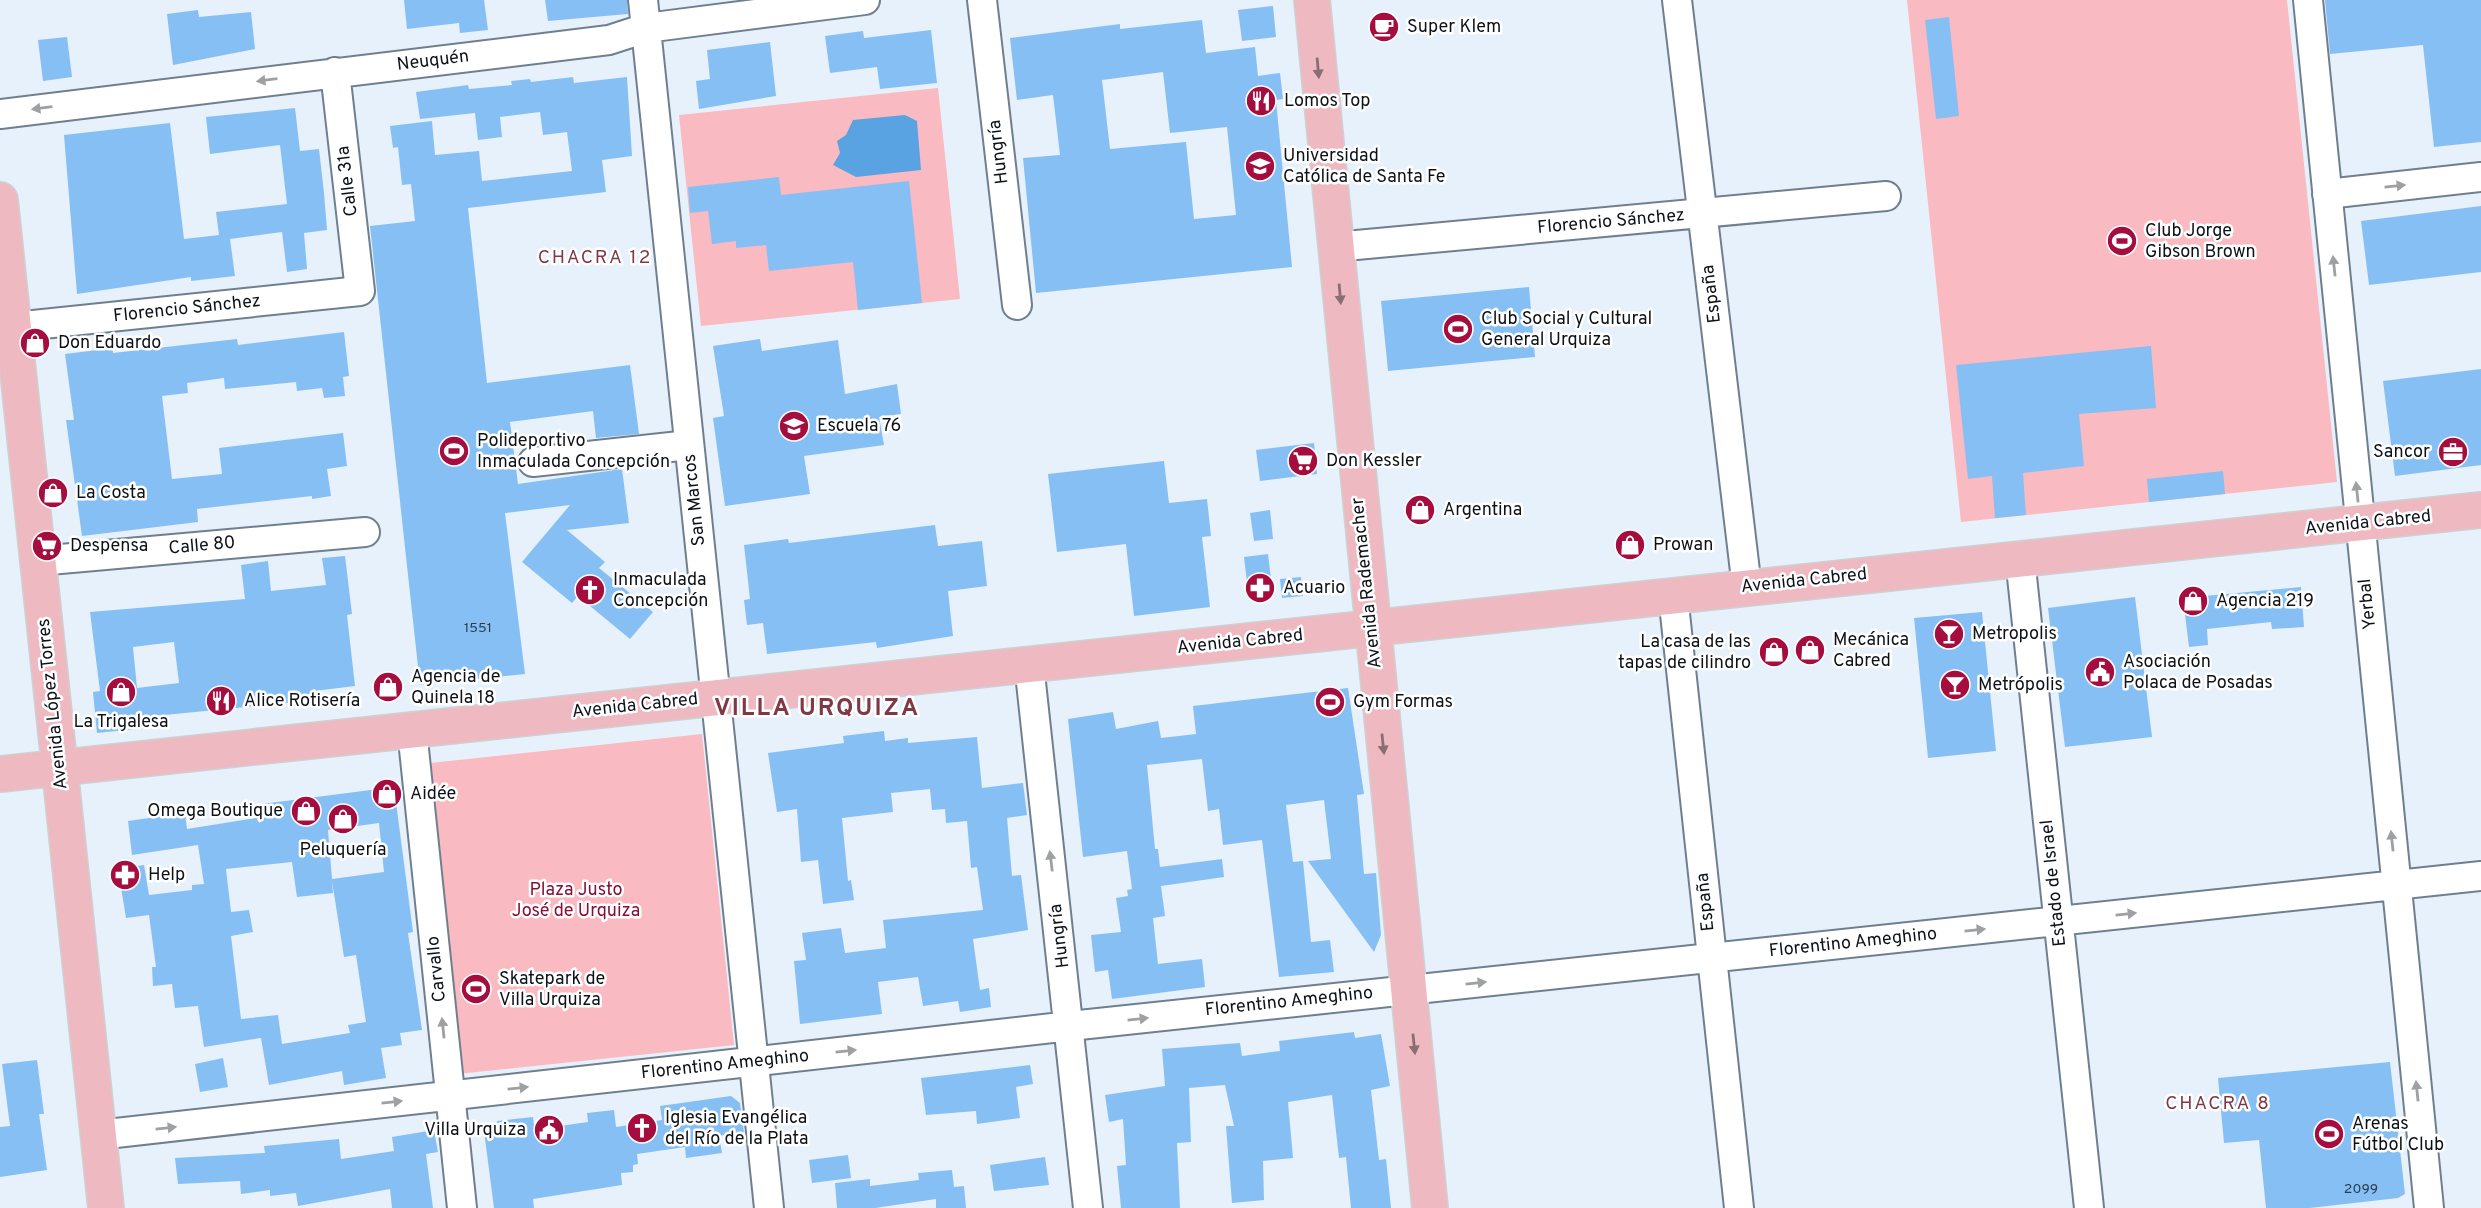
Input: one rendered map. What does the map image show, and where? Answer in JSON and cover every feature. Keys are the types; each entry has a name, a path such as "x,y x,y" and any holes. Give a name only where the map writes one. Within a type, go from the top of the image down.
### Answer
{"main road":[{"name":"Avenida Rademacher","path":"1312,0 1371,628 1430,1208"},
{"name":"Avenida López Torres","path":"0,200 13,327 12,426 38,561 106,1208"},
{"name":"Avenida Cabred","path":"0,774 2481,510"}],"street":[{"name":"Neuquén","path":"0,114 609,40 644,14 865,0"},
{"name":"Hungría","path":"982,0 1017,304"},
{"name":"España","path":"1677,0 1747,588"},
{"name":"Yerbal","path":"2308,0 2429,1208"},
{"name":"San Marcos","path":"644,14 769,1208"},
{"name":"Calle 31a","path":"335,72 360,291"},
{"path":"2327,194 2481,177"},
{"name":"Florencio Sánchez","path":"1335,247 1886,196"},
{"name":"Florencio Sánchez","path":"13,327 360,291"},
{"path":"533,462 689,445"},
{"name":"Calle 80","path":"38,561 365,532"},
{"name":"Estado de Israel","path":"2020,558 2089,1208"},
{"name":"España","path":"1674,596 1739,1208"},
{"name":"Hungría","path":"1029,664 1088,1208"},
{"name":"Carvallo","path":"412,730 462,1208"},
{"name":"Florentino Ameghino","path":"98,1135 1408,989 2481,876"}],"green space":[{"name":"Club Jorge Gibson Brown","path":"1907,0 2287,0 2337,482 1961,522"},
{"path":"938,88 960,299 701,326 679,115"},
{"name":"Plaza Justo José de Urquiza","path":"702,734 734,1045 458,1074 421,764"}],"water":[{"path":"905,115 917,121 921,170 856,177 833,165 840,153 837,141 846,135 853,120"}],"building":[{"path":"404,0 484,0 488,30 460,33 459,23 407,29"},
{"path":"545,0 627,0 628,14 548,21"},
{"path":"2325,0 2481,0 2481,142 2434,147 2423,45 2330,54"},
{"path":"1273,6 1276,37 1242,41 1238,10"},
{"path":"198,10 199,17 251,12 255,49 173,65 167,14"},
{"path":"1949,17 1959,116 1936,119 1925,20"},
{"path":"1202,20 1206,53 1255,47 1258,76 1280,73 1283,99 1276,100 1292,267 1036,293 1023,158 1060,155 1053,95 1017,100 1010,38 1120,24 1120,29","holes":["1163,72 1170,133 1227,127 1236,215 1194,219 1186,142 1110,149 1102,80"]},
{"path":"931,30 937,83 880,89 877,67 830,73 825,36 863,31 864,38"},
{"path":"67,37 72,77 43,81 38,40"},
{"path":"770,42 776,96 699,109 696,81 710,79 707,50"},
{"path":"573,77 574,83 627,77 632,156 602,160 606,192 468,208 487,383 630,365 639,434 596,438 593,411 510,422 518,484 622,469 629,523 567,530 605,562 599,568 653,612 630,639 578,596 572,603 522,562 570,505 505,513 525,674 420,685 370,226 415,221 411,184 402,185 398,147 393,148 390,126 432,121 435,155 479,151 482,181 572,171 567,132 543,135 540,112 500,117 502,137 478,140 475,113 420,119 416,92 468,85 469,89 512,85 511,81 530,79 531,82"},
{"path":"295,108 300,151 319,149 327,230 304,233 307,269 287,272 282,232 230,239 235,276 191,281 191,277 77,294 64,135 170,123 184,239 219,235 216,212 287,204 280,145 210,154 206,117"},
{"path":"779,177 781,195 909,181 922,303 858,310 853,262 769,271 766,245 736,248 736,241 712,244 708,211 690,213 688,187"},
{"path":"2481,206 2481,272 2369,285 2361,221"},
{"name":"Club Social y Cultural General Urquiza","path":"1529,287 1535,357 1388,371 1381,301"},
{"path":"344,332 349,376 343,377 345,396 324,398 322,388 297,391 296,382 225,389 224,378 187,383 188,393 162,396 172,479 222,474 219,448 343,433 347,466 327,469 331,496 197,509 198,522 82,536 66,420 74,420 65,354 113,348 113,353 237,339 238,345"},
{"path":"760,339 762,351 838,340 845,394 897,384 901,414 879,417 884,445 804,456 810,494 725,506 713,418 724,416 713,346"},
{"path":"2151,346 2156,408 2079,414 2084,466 2023,473 2026,515 1995,518 1992,476 1968,479 1956,365"},
{"path":"2481,369 2481,465 2395,476 2383,381"},
{"path":"1314,443 1317,474 1260,481 1256,450"},
{"path":"1164,461 1169,503 1207,499 1211,536 1202,537 1210,607 1134,616 1126,544 1057,552 1048,474"},
{"path":"2223,471 2225,494 2149,502 2147,479"},
{"path":"1270,510 1273,539 1254,541 1250,513"},
{"path":"935,525 938,546 982,541 987,586 948,591 953,636 877,648 876,642 767,654 763,623 747,625 744,600 750,599 744,545 788,539 789,543"},
{"path":"1268,554 1273,596 1249,599 1244,557"},
{"path":"345,556 352,614 347,615 355,686 314,691 316,700 144,717 146,728 97,733 93,692 100,691 90,612 245,599 241,565 268,561 271,591 326,585 322,558","holes":["174,642 179,683 137,688 133,647"]},
{"path":"1301,577 1303,596 1282,598 1280,579"},
{"path":"2301,587 2304,627 2272,629 2271,622 2207,629 2208,645 2189,647 2183,598"},
{"name":"Asociación Polaca de Posadas","path":"2135,597 2152,737 2065,747 2048,608"},
{"name":"Metrópolis","path":"1982,612 1996,751 1928,758 1914,618"},
{"path":"1348,688 1364,794 1357,795 1364,874 1376,873 1381,935 1374,952 1308,861 1331,859 1324,800 1286,805 1293,862 1303,861 1311,942 1330,940 1334,972 1279,977 1262,840 1223,845 1219,809 1208,811 1202,759 1147,765 1155,849 1158,849 1160,867 1222,859 1224,877 1161,886 1165,916 1153,918 1158,964 1202,959 1205,987 1112,999 1108,970 1095,972 1091,935 1121,932 1116,898 1128,896 1127,890 1132,889 1127,851 1083,857 1068,719 1113,712 1116,729 1158,721 1161,738 1196,734 1193,706"},
{"path":"884,731 885,741 908,738 908,743 977,737 982,788 1023,783 1027,815 1007,818 1012,876 1021,875 1028,930 973,939 980,990 989,988 991,1007 960,1012 958,1001 923,1006 918,977 878,982 882,1014 800,1024 794,961 806,960 802,933 841,928 845,953 886,948 883,920 983,910 977,867 971,868 967,821 946,823 945,809 932,810 930,789 891,793 893,812 842,818 848,881 851,880 854,900 823,904 818,860 801,862 797,809 777,812 768,753 844,743 843,736"},
{"path":"394,787 413,932 408,933 422,1030 400,1033 402,1045 381,1048 386,1078 344,1085 342,1071 269,1085 261,1038 204,1047 198,1006 175,1008 172,984 153,986 152,967 156,967 149,915 126,918 118,869 144,865 149,895 192,890 192,885 204,884 198,845 132,855 128,821 185,813 187,829 256,818 254,805","holes":["379,823 384,872 332,879 328,830","292,862 297,897 333,893 332,881 344,957 356,955 366,1022 348,1025 350,1033 282,1044 278,1015 241,1019 231,936 253,932 249,910 231,912 226,869"]},
{"path":"1354,1032 1355,1038 1381,1034 1390,1086 1371,1090 1379,1160 1386,1159 1391,1208 1351,1208 1346,1157 1339,1158 1332,1095 1288,1102 1293,1158 1263,1161 1264,1200 1232,1203 1226,1126 1234,1126 1225,1085 1189,1088 1191,1142 1177,1143 1180,1208 1121,1208 1117,1166 1126,1165 1123,1119 1109,1122 1105,1095 1165,1086 1162,1049 1240,1043 1242,1056 1280,1051 1279,1041"},
{"path":"223,1058 228,1087 200,1092 195,1064"},
{"path":"37,1060 44,1114 39,1114 47,1170 0,1177 0,1127 10,1126 2,1064"},
{"name":"Arenas Fútbol Club","path":"2390,1062 2405,1194 2398,1198 2310,1208 2266,1208 2259,1140 2224,1143 2218,1078"},
{"path":"1030,1065 1033,1084 1016,1087 1020,1118 977,1124 976,1111 926,1115 921,1078"},
{"path":"731,1096 740,1103 744,1132 719,1136 722,1153 686,1158 685,1147 637,1154 638,1164 633,1165 633,1172 621,1173 622,1185 533,1199 534,1208 494,1208 484,1131 496,1130 497,1121 533,1117 534,1126 546,1124 546,1128 588,1122 587,1113 614,1110 616,1127 662,1120 660,1106"},
{"path":"434,1130 438,1152 426,1154 433,1208 392,1208 390,1189 298,1206 296,1193 270,1196 270,1190 241,1194 240,1181 178,1184 175,1158 265,1153 264,1146 339,1139 341,1159 394,1151 392,1137"},
{"path":"848,1155 851,1178 812,1183 809,1160"},
{"path":"1045,1157 1049,1185 994,1191 990,1165"},
{"path":"952,1170 954,1187 964,1186 966,1208 936,1208 936,1199 875,1208 837,1208 835,1183 870,1179 870,1186 919,1180 918,1173"}],"place":[{"name":"Super Klem","path":"1384,27"},
{"name":"Lomos Top","path":"1261,101"},
{"name":"Universidad Católica de Santa Fe","path":"1260,166"},
{"name":"Club Jorge Gibson Brown","path":"2122,241"},
{"name":"Club Social y Cultural General Urquiza","path":"1458,329"},
{"name":"Don Eduardo","path":"35,343"},
{"name":"Escuela 76","path":"794,426"},
{"name":"Polideportivo Inmaculada Concepción","path":"454,451"},
{"name":"Sancor","path":"2453,452"},
{"name":"Don Kessler","path":"1303,461"},
{"name":"La Costa","path":"53,493"},
{"name":"Argentina","path":"1420,510"},
{"name":"Prowan","path":"1630,545"},
{"name":"Despensa","path":"47,546"},
{"name":"Acuario","path":"1260,588"},
{"name":"Inmaculada Concepción","path":"590,590"},
{"name":"Agencia 219","path":"2193,601"},
{"name":"Metropolis","path":"1949,634"},
{"name":"Mecánica Cabred","path":"1810,650"},
{"name":"La casa de las tapas de cilindro","path":"1774,652"},
{"name":"Asociación Polaca de Posadas","path":"2100,672"},
{"name":"Metrópolis","path":"1955,685"},
{"name":"Agencia de Quinela 18","path":"388,687"},
{"name":"La Trigalesa","path":"121,692"},
{"name":"Alice Rotisería","path":"221,701"},
{"name":"Gym Formas","path":"1330,702"},
{"name":"Aidée","path":"387,794"},
{"name":"Omega Boutique","path":"306,811"},
{"name":"Peluquería","path":"343,819"},
{"name":"Help","path":"125,875"},
{"name":"Skatepark de Villa Urquiza","path":"476,989"},
{"name":"Iglesia Evangélica del Río de la Plata","path":"642,1128"},
{"name":"Villa Urquiza","path":"549,1130"},
{"name":"Arenas Fútbol Club","path":"2329,1134"}],"district":[{"name":"CHACRA 12","path":"595,258"},
{"name":"VILLA URQUIZA","path":"817,709"},
{"name":"CHACRA 8","path":"2218,1104"}]}
